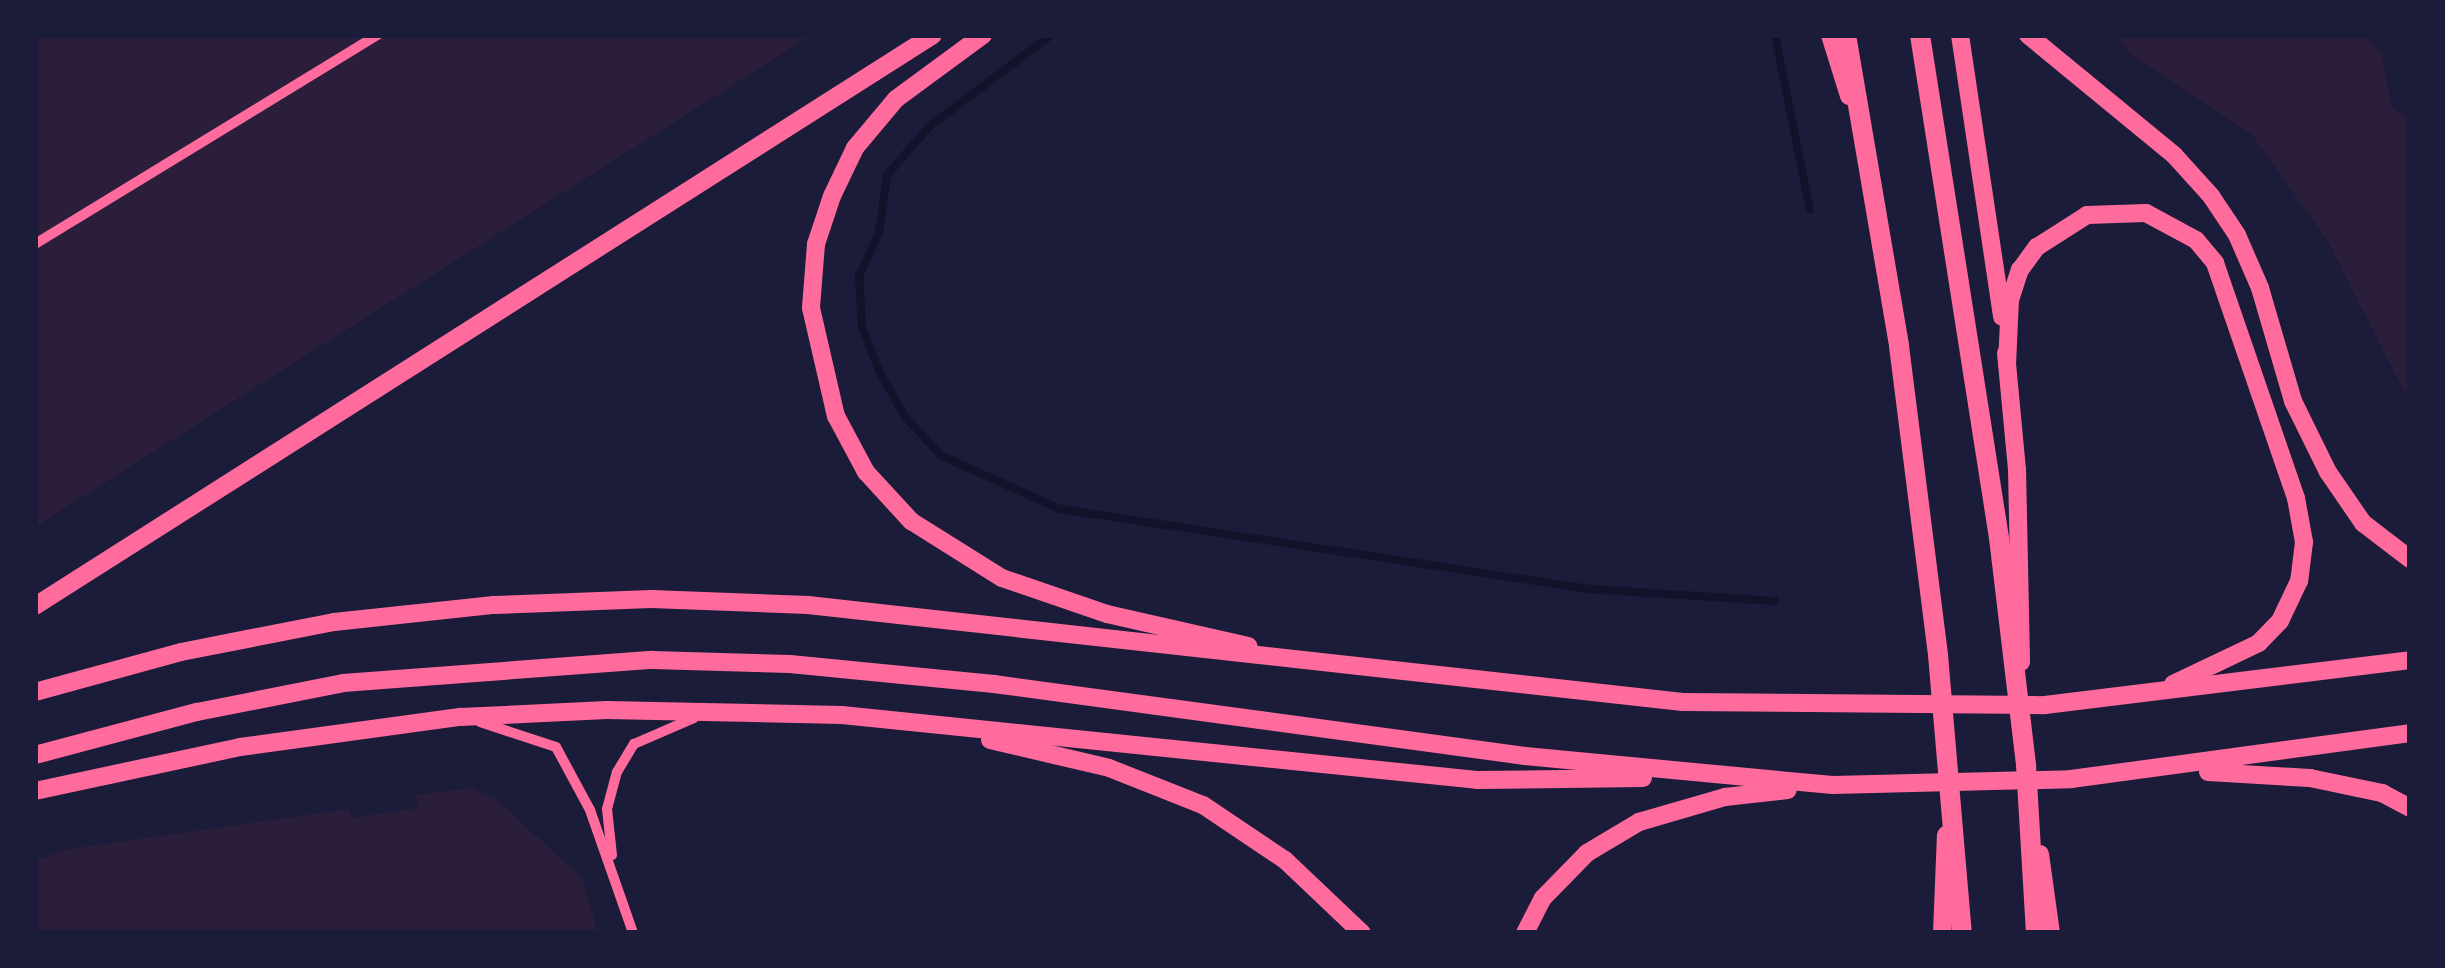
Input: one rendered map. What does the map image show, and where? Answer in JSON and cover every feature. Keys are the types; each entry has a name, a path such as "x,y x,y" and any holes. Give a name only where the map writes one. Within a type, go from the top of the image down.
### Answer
{"highway":[{"path":"1846,35 1899,346 1948,759 1962,933"},
{"path":"1920,35 1999,538 2026,765 2036,933"}],"main road":[{"path":"35,606 933,35"},
{"path":"984,35 896,99 855,148 816,244 811,308 820,366 836,416 866,472 910,520 1002,578 1107,614 1346,668"},
{"path":"1830,35 1869,159"},
{"path":"1960,35 2007,365 2017,469 2023,737"},
{"path":"2028,35 2174,155 2210,196 2260,288 2293,401 2328,472 2363,523 2410,559"},
{"path":"2007,365 2010,300 2020,270 2037,246 2087,215 2146,213 2175,226 2215,263 2234,304 2296,498 2304,542 2299,581 2280,621 2260,644 2140,696"},
{"path":"35,692 181,652 334,622 494,605 652,599 808,604 1346,668 1683,702 1842,708 2045,705 2410,660"},
{"path":"35,754 343,683 652,660 790,664 994,684 1724,777 1843,785"},
{"path":"35,791 240,748 460,717 744,710 1478,780 1724,777"},
{"path":"922,724 1109,768 1203,805 1286,860 1362,933"},
{"path":"1525,933 1543,898 1587,853 1639,822 1725,797 1843,785 2159,770 2410,733"},
{"path":"1942,933 1948,759"},
{"path":"2026,765 2051,933"},
{"path":"2159,770 2310,778 2382,793 2410,808"}],"street":[{"path":"35,244 378,35"},
{"path":"614,871 608,809 617,772 634,744 666,726 744,710"},
{"path":"460,717 556,747 572,769 614,871 634,933"}],"shaded area":[{"path":"35,35 812,35 35,527"},
{"path":"2117,35 2362,35 2381,52 2392,107 2410,120 2410,403 2327,240 2253,136 2131,55"},
{"path":"471,788 496,799 582,878 598,933 35,933 35,861 68,849 349,809 350,818 418,808 416,795"}],"waterway":[{"path":"1051,35 929,127 887,175 879,233 859,276 862,327 880,373 905,417 942,456 1060,509 1589,589 1775,601"},
{"path":"1775,35 1810,210"}]}
